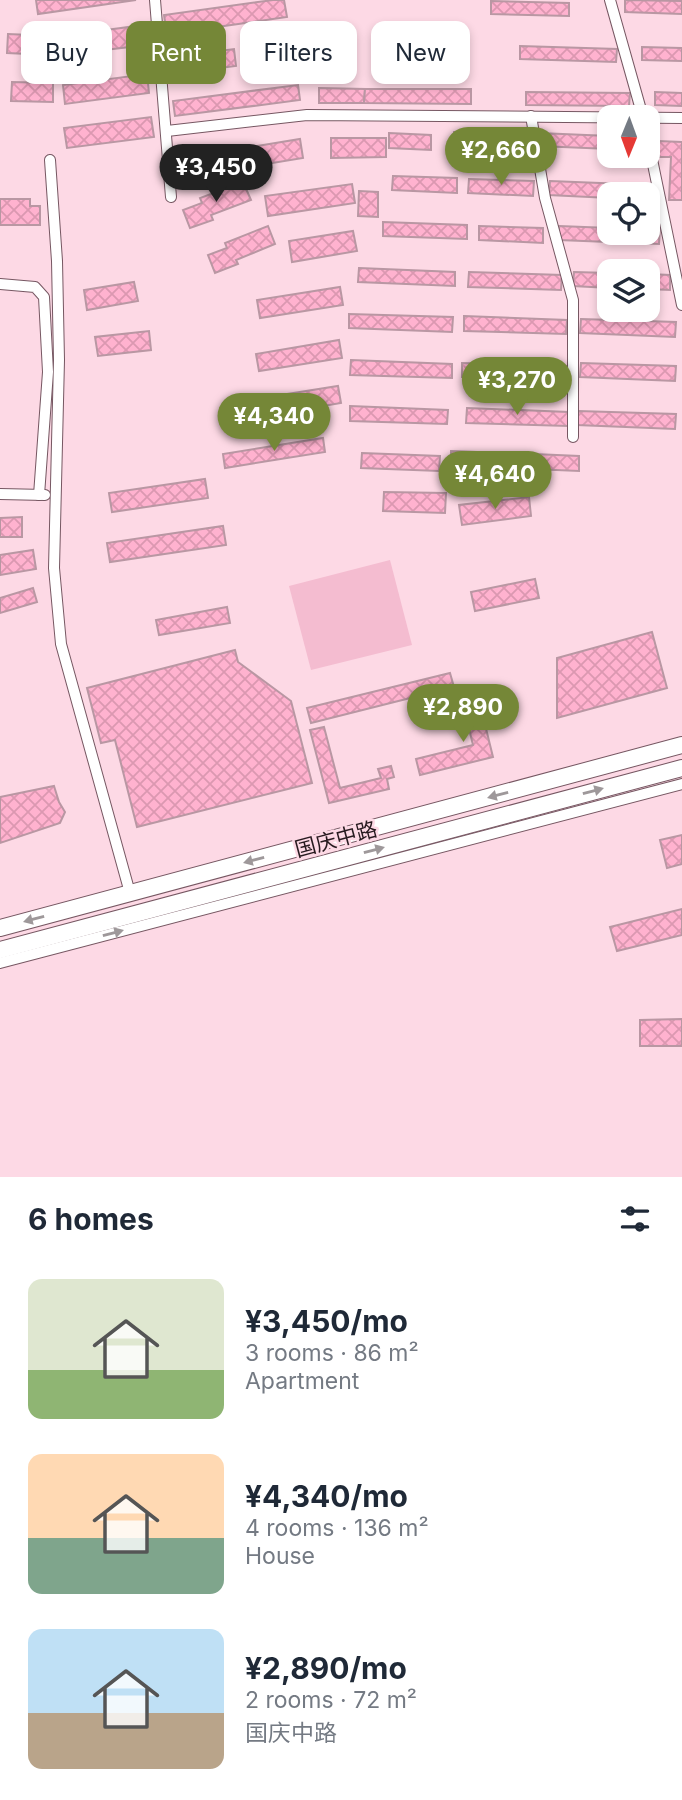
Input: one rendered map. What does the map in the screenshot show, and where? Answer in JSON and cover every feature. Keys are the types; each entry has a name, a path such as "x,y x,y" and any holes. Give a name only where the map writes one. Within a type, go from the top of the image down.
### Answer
{"main road":[{"name":"国庆中路","path":"0,928 682,746"},
{"name":"国庆中路","path":"0,950 682,768"}],"street":[{"path":"155,0 171,197"},
{"path":"610,0 640,105"},
{"path":"167,131 307,115 597,117"},
{"path":"531,116 545,198 573,300 573,437"},
{"path":"660,117 682,118"},
{"path":"50,160 60,360 54,568 61,644 130,893"},
{"path":"654,168 682,305"},
{"path":"0,284 35,287 44,297 48,372 39,495"},
{"path":"0,494 55,495"},
{"path":"0,962 682,783"}],"shaded area":[{"path":"390,560 412,645 311,670 289,586"}],"building":[{"path":"36,0 136,0 38,14"},
{"path":"284,0 287,17 240,21 240,24 226,26 226,21 165,21 164,15"},
{"path":"625,0 682,1 682,14 625,12"},
{"path":"491,1 569,3 569,16 491,14"},
{"path":"126,27 126,47 112,49 112,29"},
{"path":"8,34 21,35 21,54 7,53"},
{"path":"520,46 617,49 616,62 520,59"},
{"path":"642,47 682,48 682,61 642,60"},
{"path":"234,49 236,66 226,67 226,50"},
{"path":"126,77 126,84 148,84 149,93 65,104 63,85 112,84 112,79"},
{"path":"12,82 53,84 53,102 11,101"},
{"path":"298,85 300,100 175,116 173,101"},
{"path":"319,88 365,89 364,103 319,103"},
{"path":"365,89 471,89 471,104 364,103"},
{"path":"526,92 630,93 629,105 526,105"},
{"path":"655,92 682,93 682,106 655,105"},
{"path":"151,117 154,137 67,148 64,128"},
{"path":"454,132 523,134 523,149 454,146"},
{"path":"389,133 431,135 431,150 389,148"},
{"path":"539,133 597,135 597,148 539,146"},
{"path":"331,138 386,138 386,157 331,158"},
{"path":"300,139 303,158 241,168 238,149"},
{"path":"660,141 682,142 682,200 669,200 671,157 660,157"},
{"path":"393,176 457,178 457,193 392,190"},
{"path":"469,179 534,181 533,196 468,193"},
{"path":"550,181 597,183 597,197 549,195"},
{"path":"243,182 251,200 211,215 213,220 190,228 183,210 202,203 200,198"},
{"path":"352,184 355,203 268,216 265,196"},
{"path":"359,191 378,192 378,217 358,216"},
{"path":"0,199 30,199 30,206 40,206 40,225 0,225"},
{"path":"383,222 467,225 467,239 383,236"},
{"path":"268,226 275,244 236,260 238,264 215,273 208,255 227,248 225,243"},
{"path":"479,226 543,228 543,243 479,240"},
{"path":"559,226 597,228 597,242 559,240"},
{"path":"353,231 357,251 292,262 289,241"},
{"path":"359,268 455,272 455,286 358,282"},
{"path":"469,272 562,275 561,290 468,287"},
{"path":"574,272 597,273 597,287 573,286"},
{"path":"660,275 670,275 670,290 660,290"},
{"path":"134,282 138,301 87,310 84,290"},
{"path":"340,287 343,305 260,318 257,300"},
{"path":"349,314 453,317 452,332 349,328"},
{"path":"464,316 567,320 566,334 464,331"},
{"path":"581,319 597,320 597,322 676,322 675,337 580,333"},
{"path":"149,331 151,350 98,356 95,337"},
{"path":"339,340 342,358 259,371 256,354"},
{"path":"351,360 452,364 452,378 350,375"},
{"path":"462,363 568,366 567,381 462,377"},
{"path":"581,363 676,366 675,381 580,377"},
{"path":"338,386 341,403 258,417 255,399"},
{"path":"350,406 448,410 447,424 350,421"},
{"path":"467,408 568,412 568,426 466,423"},
{"path":"578,411 676,414 675,429 577,425"},
{"path":"323,438 325,452 225,468 223,454"},
{"path":"451,451 531,454 530,468 451,465"},
{"path":"362,453 440,456 439,471 361,468"},
{"path":"534,454 579,456 579,471 533,469"},
{"path":"205,479 208,498 112,512 109,493"},
{"path":"384,492 446,493 445,513 383,511"},
{"path":"529,497 531,516 462,525 459,505"},
{"path":"22,517 22,537 0,537 0,518"},
{"path":"223,526 226,545 110,562 107,543"},
{"path":"33,550 36,569 0,575 0,555"},
{"path":"535,579 539,598 475,611 471,592"},
{"path":"33,588 37,602 0,613 0,598"},
{"path":"227,607 230,623 159,635 156,620"},
{"path":"652,632 667,688 557,718 557,658"},
{"path":"235,650 238,662 291,701 312,783 137,827 115,740 101,743 87,688"},
{"path":"450,673 454,687 311,723 307,708"},
{"path":"478,696 493,757 420,775 416,759 473,745 462,700"},
{"path":"324,727 340,788 381,778 378,769 391,766 394,777 387,779 389,789 329,803 310,730"},
{"path":"54,786 65,812 60,823 0,843 0,797"},
{"path":"682,835 682,864 667,868 660,840"},
{"path":"682,909 682,935 617,951 610,927"},
{"path":"682,1019 682,1046 640,1046 640,1020"}]}
